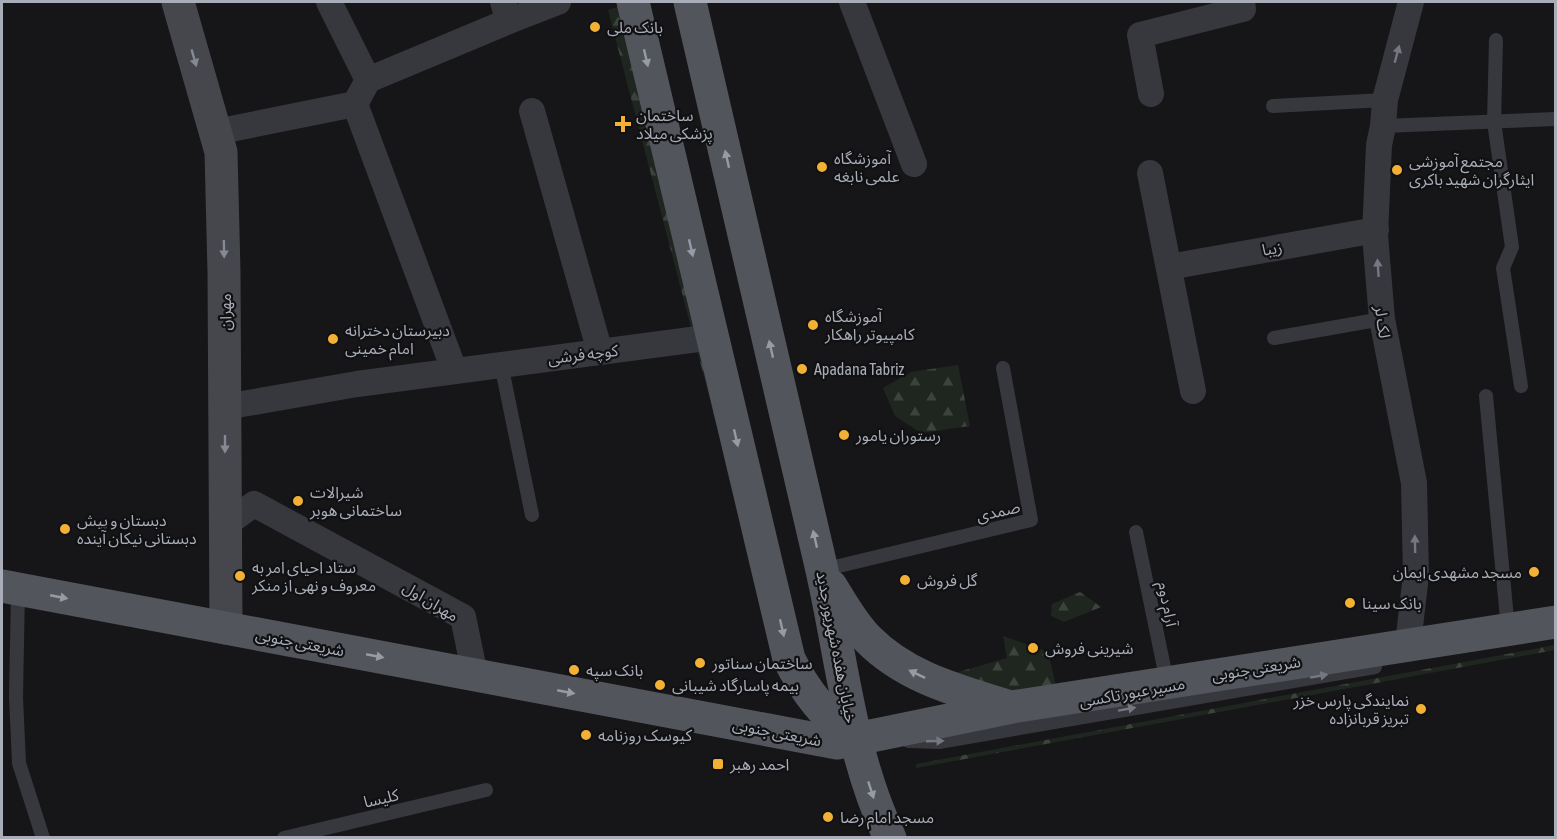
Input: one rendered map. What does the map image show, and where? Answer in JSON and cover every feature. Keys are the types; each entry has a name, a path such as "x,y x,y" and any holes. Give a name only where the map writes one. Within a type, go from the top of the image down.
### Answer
{"main road":[{"name":"خیابان هفده شهریور جدید","path":"633,2 789,659 800,682 837,726 855,741"},
{"name":"خیابان هفده شهریور جدید","path":"690,2 822,570 855,741"},
{"path":"822,570 843,605 867,638 895,662 937,683 1012,707"},
{"name":"شریعتی جنوبی","path":"10,588 837,743 1012,707 1167,682 1397,654 1509,636 1556,622"},
{"path":"855,741 880,817 890,837"}],"street":[{"name":"مهران","path":"178,2 221,152 224,209 226,628"},
{"path":"329,2 368,80"},
{"path":"454,370 355,104 368,80 506,11 558,2"},
{"path":"852,2 914,164"},
{"path":"1150,94 1140,35 1243,9 1242,2"},
{"name":"لک لر","path":"1397,654 1416,575 1414,483 1382,319 1376,230 1379,145 1385,100 1411,2"},
{"path":"216,132 355,104"},
{"path":"532,111 600,352"},
{"path":"1150,173 1193,391"},
{"name":"زیبا","path":"1169,267 1376,230"},
{"name":"کوچه فرشی","path":"225,407 454,370 712,337"},
{"name":"مهران اول","path":"225,525 254,504 463,617 475,675"}],"lane":[{"path":"1496,40 1494,122 1512,247 1503,268 1521,386"},
{"path":"1273,106 1385,100"},
{"path":"1383,126 1556,119"},
{"path":"1274,339 1382,319"},
{"path":"501,364 532,515"},
{"name":"صمدی","path":"822,570 1031,520 1003,368"},
{"path":"1486,396 1509,636 1556,635"},
{"name":"آرام دوم","path":"1136,532 1167,682"},
{"path":"10,588 19,763 43,837"},
{"name":"مسیر عبور تاکسی","path":"855,741 939,742 1397,654"},
{"name":"کلیسا","path":"284,837 486,790"}],"green space":[{"path":"629,3 772,637 608,10"},
{"path":"958,365 970,426 921,433 895,416 883,388 911,372"},
{"path":"1080,592 1101,607 1064,622 1051,616 1052,604"},
{"path":"1003,636 1048,652 1059,699 1012,707 941,677 1007,658"},
{"path":"1555,645 1555,650 916,768 916,764"}],"place":[{"name":"بانک ملی","path":"595,27"},
{"name":"ساختمان پزشکی میلاد","path":"623,124"},
{"name":"آموزشگاه علمی نابغه","path":"822,167"},
{"name":"مجتمع آموزشی ایثارگران شهید باکری","path":"1397,170"},
{"name":"آموزشگاه کامپیوتر راهکار","path":"813,325"},
{"name":"دبیرستان دخترانه امام خمینی","path":"333,339"},
{"name":"Apadana Tabriz","path":"802,369"},
{"name":"رستوران یامور","path":"844,435"},
{"name":"شیرالات ساختمانی هوبر","path":"298,501"},
{"name":"دبستان و پیش دبستانی نیکان آینده","path":"65,529"},
{"name":"مسجد مشهدی ایمان","path":"1534,572"},
{"name":"ستاد احیای امر به معروف و نهی از منکر","path":"240,576"},
{"name":"گل فروش","path":"905,580"},
{"name":"بانک سینا","path":"1350,603"},
{"name":"شیرینی فروش","path":"1033,648"},
{"name":"ساختمان سناتور","path":"700,663"},
{"name":"بانک سپه","path":"574,670"},
{"name":"بیمه پاسارگاد شیبانی","path":"660,685"},
{"name":"نمایندگی پارس خزر تبریز قربانزاده","path":"1421,709"},
{"name":"کیوسک روزنامه","path":"586,735"},
{"name":"احمد رهبر","path":"718,764"},
{"name":"مسجد امام رضا","path":"828,817"}]}
